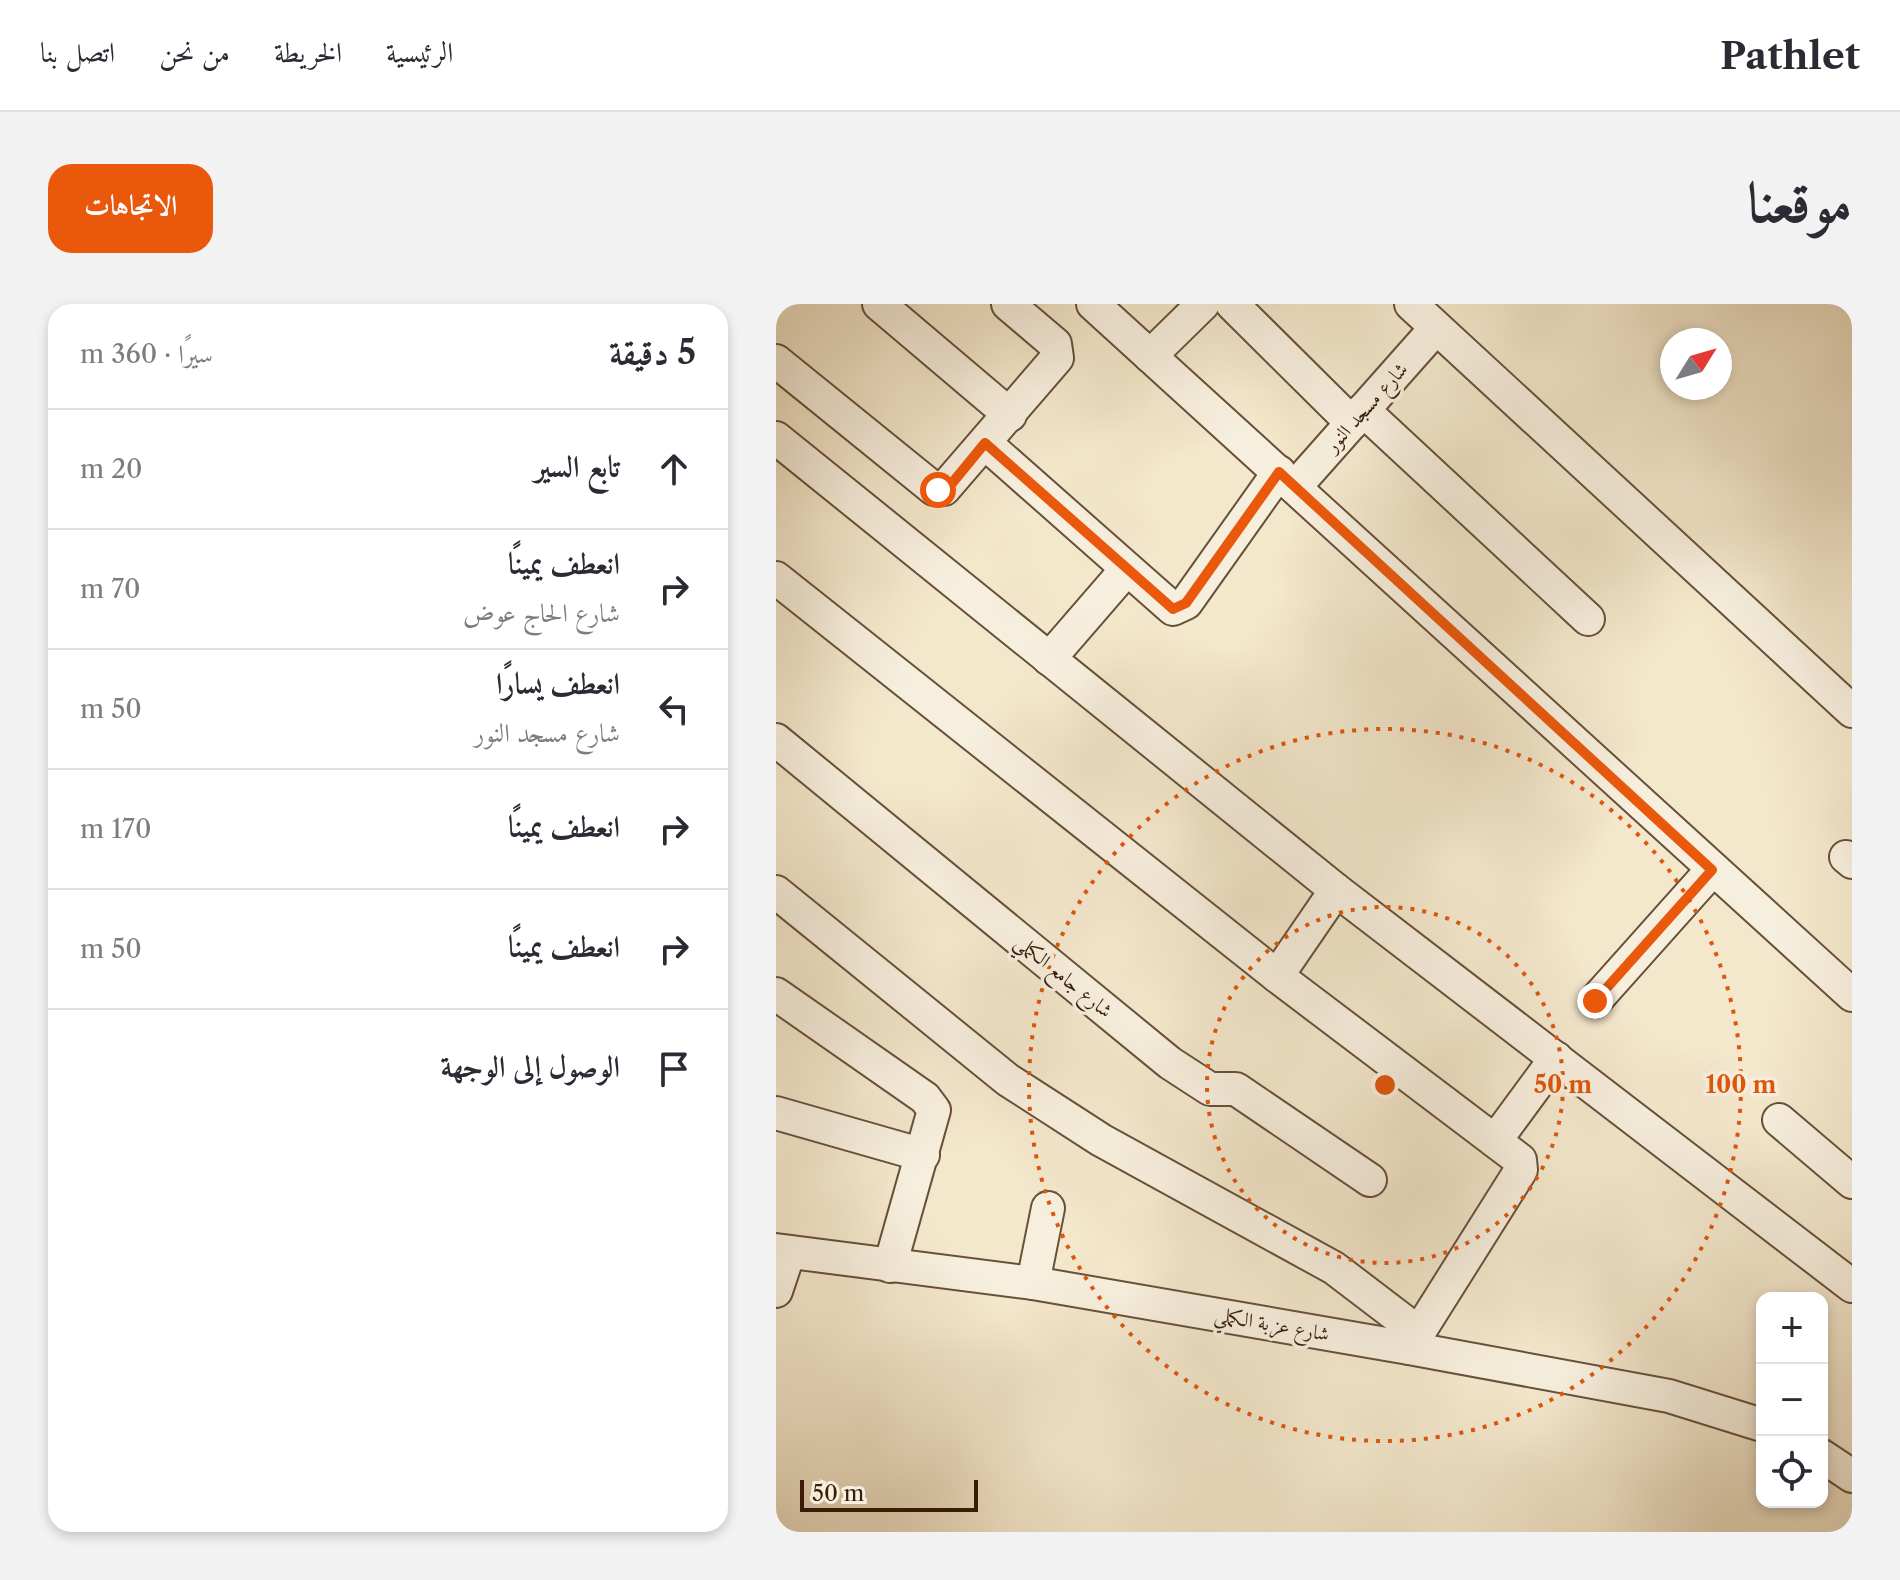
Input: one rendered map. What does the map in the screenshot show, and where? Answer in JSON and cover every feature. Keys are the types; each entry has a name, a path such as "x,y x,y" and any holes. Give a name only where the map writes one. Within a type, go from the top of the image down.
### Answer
{"street":[{"path":"879,304 1010,415"},
{"path":"776,361 934,489 944,489 1057,358 1055,344 1008,304"},
{"path":"1093,304 1852,995"},
{"path":"1150,356 1203,304"},
{"path":"1232,304 1588,619"},
{"path":"1411,304 1852,711"},
{"name":"شارع مسجد النور","path":"1126,570 1169,608 1178,608 1186,603 1287,479 1357,417 1436,328"},
{"path":"776,438 1336,890 1852,1286"},
{"path":"985,443 1126,570 1049,659"},
{"path":"776,578 1277,976 1520,1160 1521,1170 1413,1340 1334,1268 1101,1140 1008,1080 776,892"},
{"name":"شارع جامع الكملي","path":"776,740 1170,1063 1210,1089 1236,1089 1370,1180"},
{"path":"1595,1001 1712,870"},
{"path":"1277,976 1336,890"},
{"path":"776,994 929,1101 935,1115 890,1266"},
{"path":"1495,1141 1556,1058"},
{"path":"776,1113 923,1155"},
{"path":"1779,1120 1852,1182"},
{"path":"1033,1283 1048,1208"},
{"path":"776,1291 783,1251"},
{"name":"شارع عزبة الكملي","path":"783,1251 1033,1283 1413,1340 1669,1396 1756,1423"},
{"path":"1828,1460 1852,1476"}],"route":[{"path":"938,490 953,482 985,443 1173,609 1186,603 1279,472 1712,870 1595,1001"}]}
